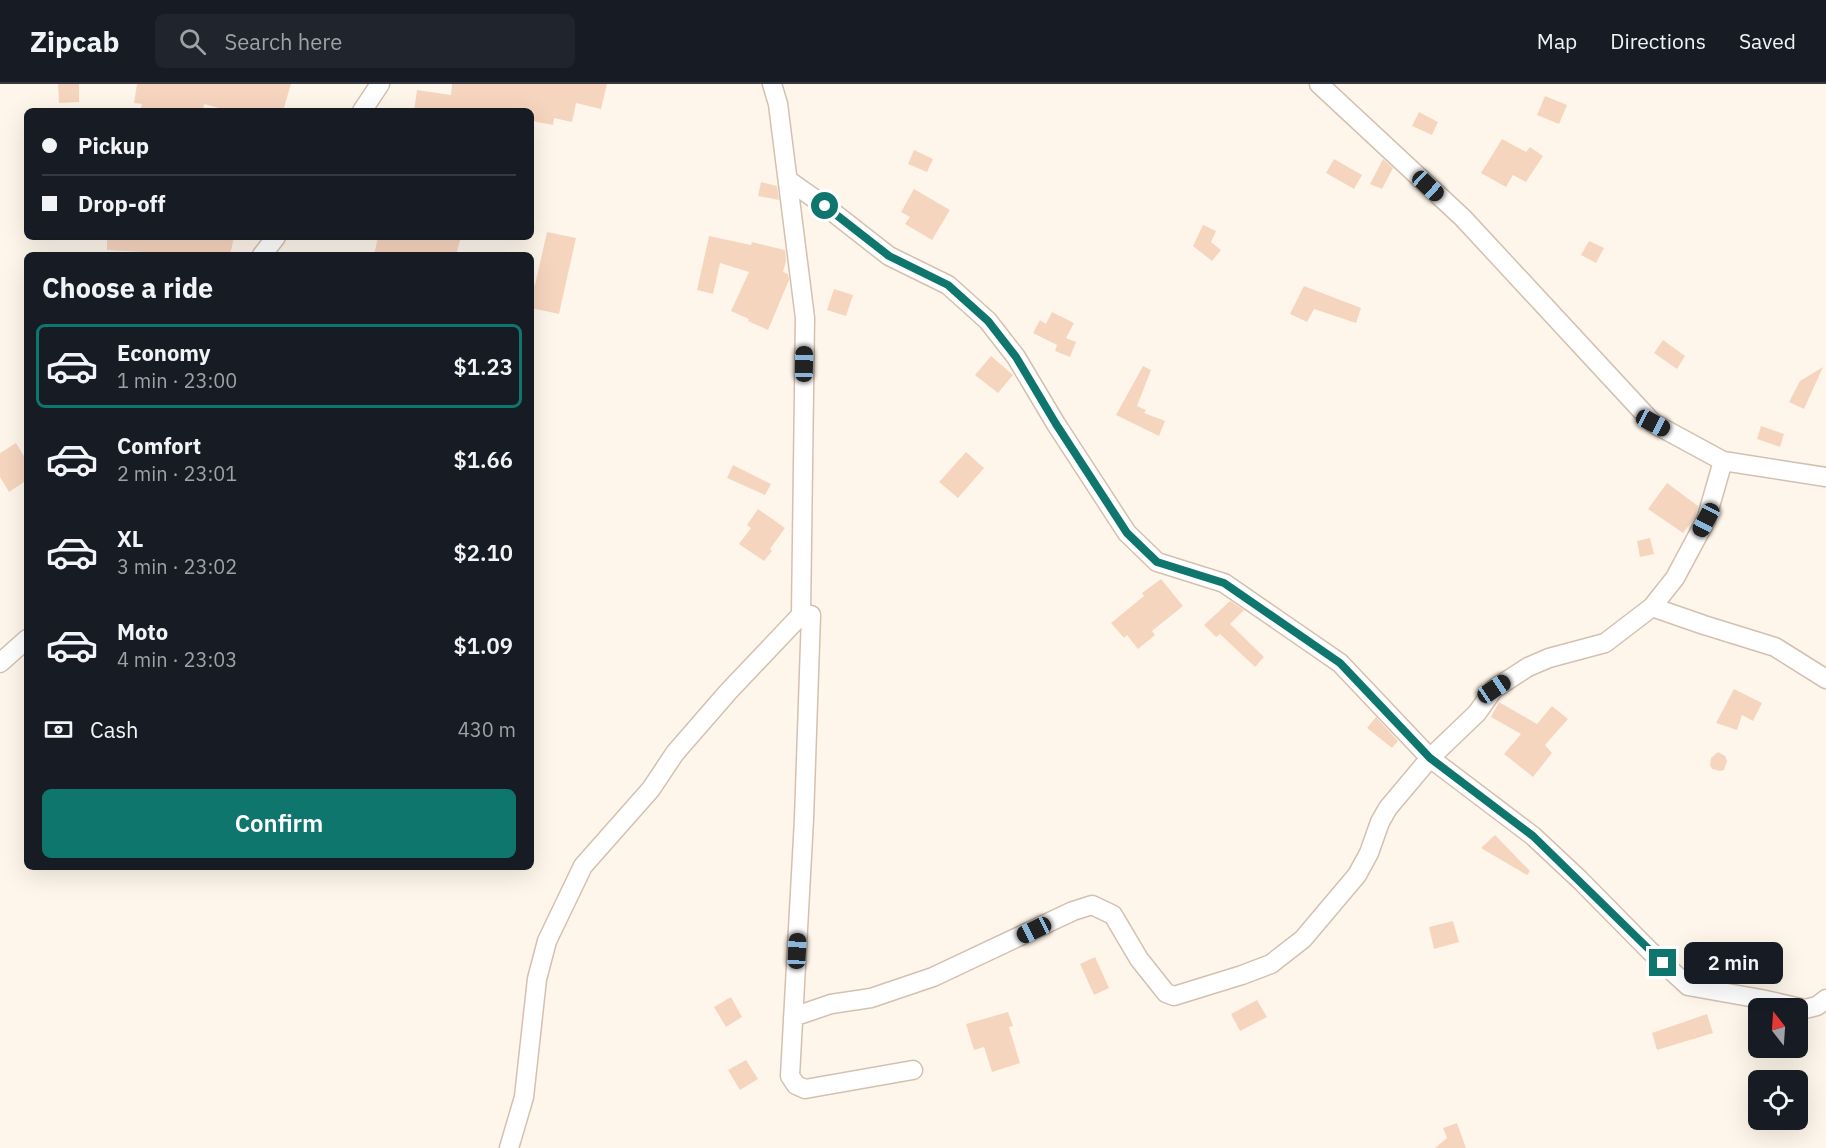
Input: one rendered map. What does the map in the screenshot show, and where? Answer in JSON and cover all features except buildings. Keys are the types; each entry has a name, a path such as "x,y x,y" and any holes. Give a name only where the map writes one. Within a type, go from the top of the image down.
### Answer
{"street":[{"path":"364,108 380,84"},
{"path":"509,1148 524,1097 540,970 547,941 583,866 651,789 682,744 801,615 805,318 778,104 772,84"},
{"path":"1319,84 1463,218 1653,423 1724,460 1826,477"},
{"path":"788,180 889,256 948,285 988,321 1016,357 1056,424 1127,533 1157,562 1224,583 1340,663 1430,758 1533,836 1688,986 1761,999 1805,1010 1817,1006 1826,999"},
{"path":"264,252 274,240"},
{"path":"793,1017 831,1004 871,998 933,976 1072,911 1092,905 1113,915 1139,959 1166,993 1174,996 1271,964 1303,939 1357,875 1388,808 1430,758 1478,713 1494,689 1528,667 1549,658 1605,643 1652,607 1675,578 1706,520 1724,460"},
{"path":"1652,607 1704,626 1775,647 1826,678"},
{"path":"801,615 812,615 790,1076 796,1085 805,1089 913,1070"},
{"path":"0,663 24,642"}],"route":[{"path":"825,206 889,256 948,285 988,321 1016,357 1056,424 1127,533 1157,562 1224,583 1340,663 1430,758 1533,836 1663,963"}]}
